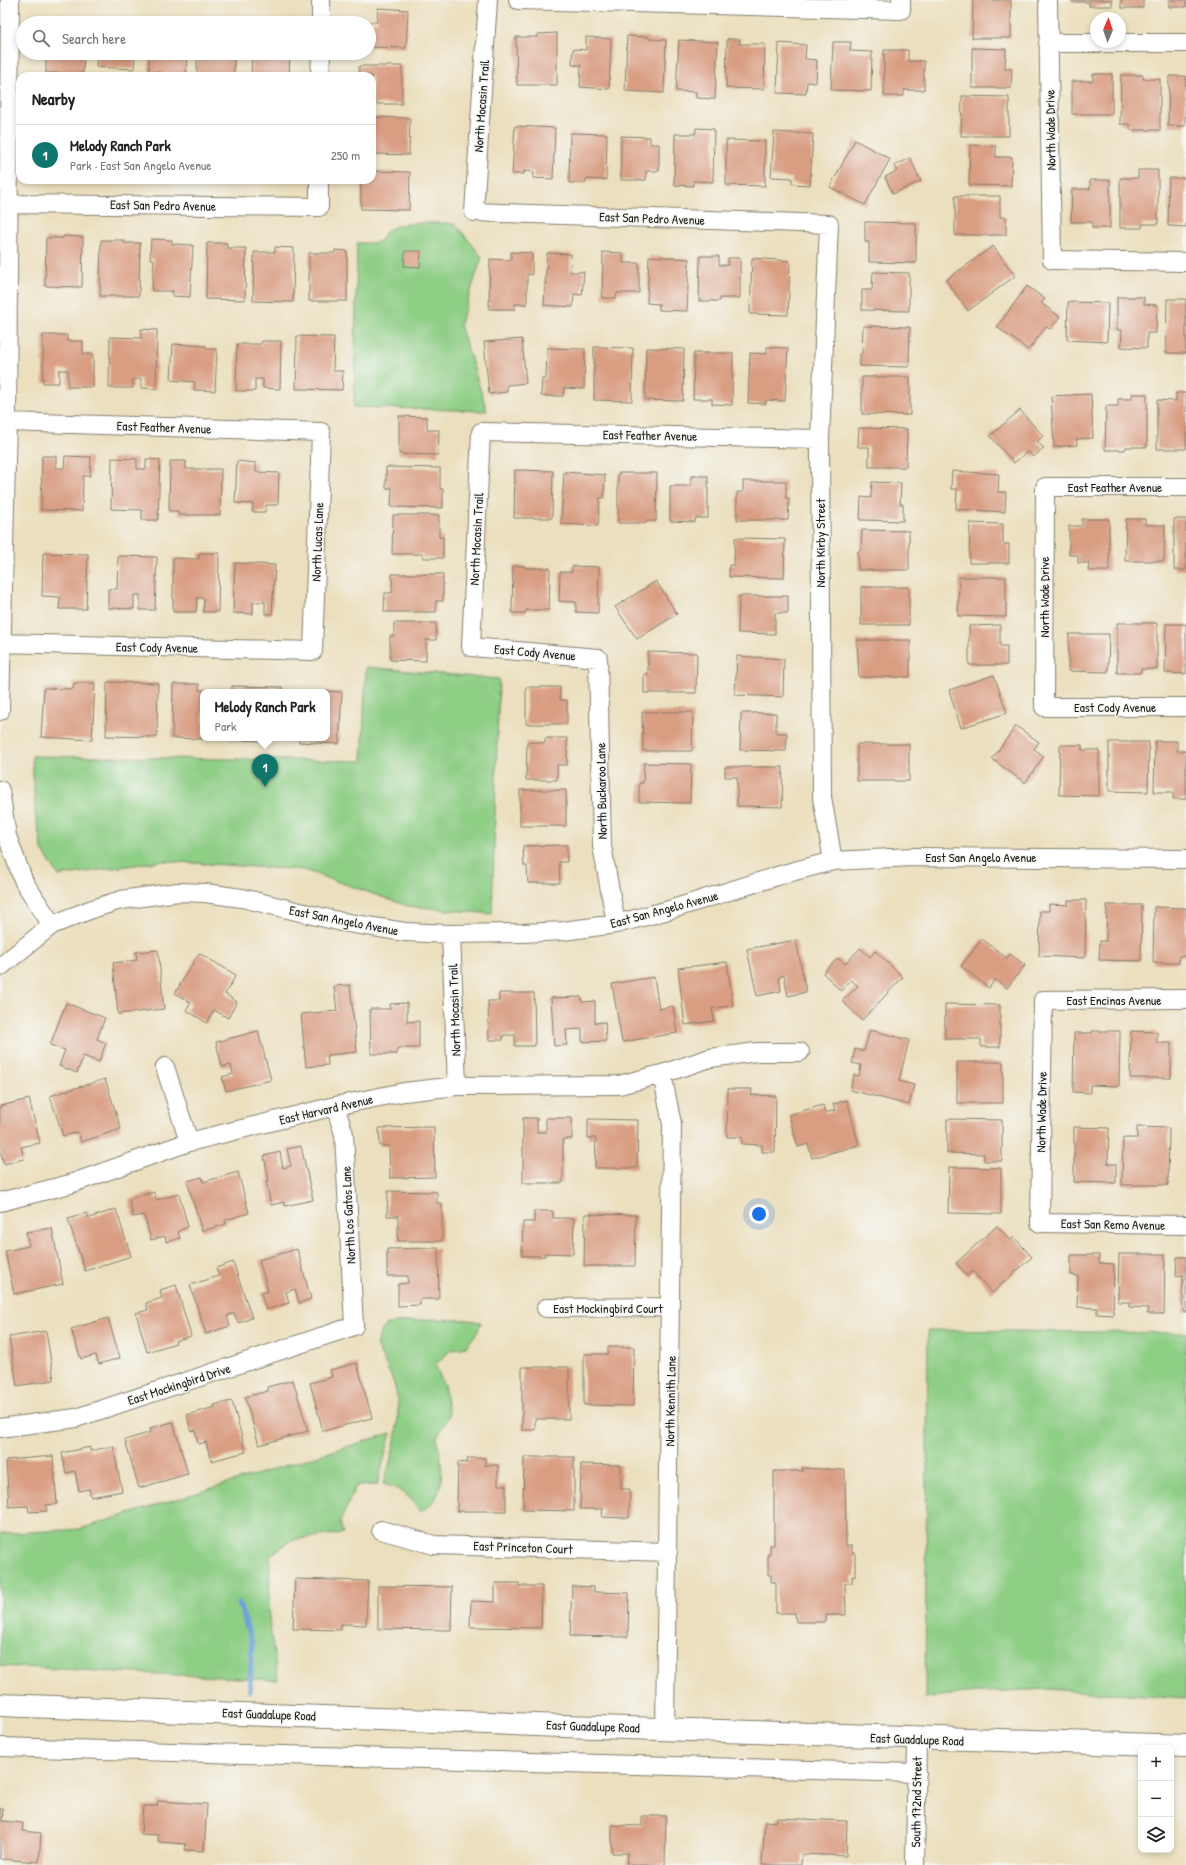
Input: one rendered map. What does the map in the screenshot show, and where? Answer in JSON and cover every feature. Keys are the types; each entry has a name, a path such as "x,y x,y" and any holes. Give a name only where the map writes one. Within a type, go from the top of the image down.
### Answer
{"main road":[{"name":"East Guadalupe Road","path":"0,1705 665,1728 917,1739 1186,1746"}],"street":[{"path":"0,711 7,422 10,0"},
{"path":"321,0 321,16"},
{"name":"North Mocasin Trail","path":"474,212 488,0"},
{"path":"518,0 901,5"},
{"name":"North Wade Drive","path":"1048,0 1052,260 1186,262"},
{"path":"1048,43 1186,43"},
{"path":"320,72 321,60"},
{"name":"East San Pedro Avenue","path":"8,204 318,207 319,184"},
{"name":"East San Pedro Avenue","path":"474,212 829,224"},
{"name":"North Kirby Street","path":"829,224 820,439 822,798 833,861"},
{"name":"East Feather Avenue","path":"7,422 321,432"},
{"name":"North Lucas Lane","path":"314,651 321,432"},
{"name":"North Mocasin Trail","path":"471,647 481,432"},
{"name":"East Feather Avenue","path":"481,432 820,439"},
{"name":"North Wade Drive","path":"1044,707 1045,487"},
{"name":"East Feather Avenue","path":"1045,487 1186,487"},
{"name":"East Cody Avenue","path":"1,643 314,651"},
{"name":"East Cody Avenue","path":"471,647 598,658"},
{"name":"North Buckaroo Lane","path":"598,658 602,846 616,924"},
{"name":"East Cody Avenue","path":"1044,707 1186,708"},
{"path":"0,790 7,836 24,882 52,925"},
{"name":"East San Angelo Avenue","path":"0,967 52,925 92,909 121,900 178,892 205,893 242,898 371,928 405,932 451,934 563,931 616,924 706,899 787,873 833,861 912,857 1186,859"},
{"name":"North Mocasin Trail","path":"451,934 457,1086"},
{"name":"East Encinas Avenue","path":"1043,1000 1186,999"},
{"name":"North Wade Drive","path":"1040,1223 1043,1000"},
{"name":"East Harvard Avenue","path":"0,1202 70,1184 189,1142 335,1106 404,1092 457,1086 619,1085 662,1074 710,1058 757,1052 800,1052"},
{"path":"165,1067 189,1142"},
{"name":"North Kennith Lane","path":"662,1074 672,1124 665,1728"},
{"name":"North Los Gatos Lane","path":"335,1106 344,1134 354,1326"},
{"name":"East San Remo Avenue","path":"1040,1223 1186,1225"},
{"name":"East Mockingbird Court","path":"546,1308 670,1307"},
{"name":"East Mockingbird Drive","path":"0,1428 76,1418 354,1326"},
{"name":"East Princeton Court","path":"381,1530 434,1545 668,1552"},
{"name":"South 172nd Street","path":"915,1865 917,1739"},
{"path":"0,1748 917,1773"}],"green space":[{"path":"448,223 456,225 482,257 460,324 487,411 354,407 357,243 376,243 381,240 385,233 391,228 400,225"},
{"path":"366,667 499,679 492,914 408,906 304,870 162,861 59,876 42,850 35,813 32,756 362,761"},
{"path":"432,1319 469,1320 481,1322 478,1331 466,1347 451,1350 435,1365 444,1385 449,1415 436,1439 440,1454 442,1472 440,1488 433,1502 420,1511 404,1493 383,1484 394,1447 398,1420 398,1406 393,1381 376,1345 386,1324"},
{"path":"928,1330 1186,1333 1186,1699 1047,1689 966,1693 925,1698"},
{"path":"391,1433 377,1485 356,1486 340,1522 343,1533 291,1540 270,1556 269,1620 278,1680 0,1666 0,1534 80,1529"}],"building":[{"path":"973,0 1011,0 1011,38 972,38"},
{"path":"1072,0 1112,0 1112,6 1089,6 1089,2 1072,2"},
{"path":"1121,0 1143,0 1143,8 1121,8"},
{"path":"1169,0 1186,0 1186,7 1169,7"},
{"path":"378,8 408,10 406,48 376,47"},
{"path":"557,33 557,85 517,85 516,37 537,37 537,34"},
{"path":"627,36 649,37 649,39 666,40 664,93 625,91"},
{"path":"586,37 611,39 609,89 580,87 581,65 572,65 573,49 586,50"},
{"path":"727,39 740,39 739,44 765,44 764,89 726,88"},
{"path":"679,40 718,42 715,99 696,98 696,92 676,91"},
{"path":"833,42 851,42 850,51 872,52 871,91 831,90"},
{"path":"779,43 806,45 805,59 817,60 816,83 807,82 806,94 777,93"},
{"path":"972,48 1006,49 1005,69 1012,69 1011,88 972,88"},
{"path":"884,50 908,50 908,61 924,61 924,90 904,90 904,96 884,96"},
{"path":"46,60 84,60 83,72 46,72"},
{"path":"96,60 135,60 134,69 96,67"},
{"path":"149,60 187,60 186,72 149,71"},
{"path":"197,60 234,60 234,72 197,72"},
{"path":"252,60 290,60 289,72 251,72"},
{"path":"359,66 402,66 402,104 376,104 376,72 359,72"},
{"path":"1093,74 1112,74 1112,114 1072,114 1072,81 1093,81"},
{"path":"1121,75 1143,75 1143,79 1160,79 1160,130 1130,130 1130,124 1120,124"},
{"path":"1169,76 1186,76 1185,126 1168,126"},
{"path":"962,96 1009,97 1009,136 961,136"},
{"path":"376,117 410,118 409,155 376,154"},
{"path":"515,126 555,128 553,179 533,178 534,172 524,171 524,174 512,174"},
{"path":"696,128 714,129 713,182 693,181 693,186 674,185 675,134 695,134"},
{"path":"774,132 813,134 810,185 792,184 792,178 771,177"},
{"path":"570,133 607,134 606,180 586,179 586,183 569,183"},
{"path":"621,136 650,137 650,144 659,144 659,171 646,171 646,180 621,180"},
{"path":"726,140 765,141 765,186 726,185"},
{"path":"855,140 890,159 865,205 830,187"},
{"path":"970,145 996,146 996,157 1012,157 1011,186 969,185"},
{"path":"910,158 921,181 893,194 885,177 897,171 894,166"},
{"path":"1138,170 1158,170 1158,224 1142,224 1142,228 1120,228 1120,178 1138,178"},
{"path":"376,171 410,172 409,210 361,209 361,184 376,184"},
{"path":"1169,178 1186,178 1186,227 1168,226"},
{"path":"1090,180 1110,180 1110,228 1092,228 1092,222 1071,222 1072,189 1090,189"},
{"path":"955,196 1000,196 1000,217 1006,217 1006,235 955,235"},
{"path":"865,222 916,223 916,263 869,262 869,242 865,242"},
{"path":"63,236 83,237 82,287 45,286 46,238 63,238"},
{"path":"151,239 172,240 172,244 193,245 190,297 172,296 173,291 152,291 154,259 150,259"},
{"path":"101,240 124,240 124,243 140,243 139,296 100,296"},
{"path":"207,243 227,243 227,248 246,248 245,300 206,299"},
{"path":"993,246 1015,276 968,311 946,280"},
{"path":"275,247 294,248 293,302 253,301 254,252 275,252"},
{"path":"335,250 347,251 347,301 309,301 309,253 335,253"},
{"path":"405,251 421,251 420,267 404,266"},
{"path":"511,252 532,253 532,275 527,274 527,304 515,304 515,309 489,309 490,259 511,260"},
{"path":"603,252 623,253 623,263 639,263 639,293 617,293 616,298 602,298"},
{"path":"547,253 571,254 570,272 584,272 582,295 574,294 573,307 544,305"},
{"path":"649,256 689,259 687,311 659,310 659,304 647,303"},
{"path":"700,256 719,256 719,265 728,265 728,258 740,258 740,298 720,298 720,301 699,301"},
{"path":"752,258 790,261 788,315 750,314"},
{"path":"873,272 909,273 909,311 862,310 862,290 872,290"},
{"path":"1027,286 1045,299 1041,303 1060,317 1050,329 1046,327 1028,350 997,327"},
{"path":"1117,297 1144,297 1144,304 1157,305 1156,333 1147,333 1147,348 1121,347 1122,330 1117,330"},
{"path":"1167,299 1186,299 1186,353 1166,353"},
{"path":"1068,302 1108,303 1107,342 1067,340"},
{"path":"863,326 910,327 909,367 860,366"},
{"path":"141,329 157,330 156,389 141,388 141,379 133,379 133,388 109,388 110,337 141,338"},
{"path":"43,335 67,335 67,341 83,341 83,354 93,354 93,387 68,387 68,370 59,370 59,383 43,383"},
{"path":"297,336 334,337 333,371 343,371 342,390 296,389"},
{"path":"522,339 526,383 507,385 507,392 489,394 484,342"},
{"path":"262,341 281,341 280,389 263,388 263,379 255,379 255,391 236,391 237,344 261,344"},
{"path":"173,344 206,346 206,349 217,349 215,391 194,390 195,382 171,380"},
{"path":"594,347 633,348 632,401 594,400"},
{"path":"767,347 788,348 785,401 766,400 766,404 748,403 750,353 767,354"},
{"path":"547,348 585,349 584,389 564,388 563,396 541,396 542,379 546,379"},
{"path":"646,348 684,349 683,401 645,400"},
{"path":"694,353 733,353 732,405 712,404 712,399 693,399"},
{"path":"862,377 910,377 910,415 862,414"},
{"path":"1176,393 1186,393 1186,449 1157,449 1157,400 1176,401"},
{"path":"1091,394 1093,438 1076,439 1077,445 1054,447 1051,396"},
{"path":"1132,394 1147,394 1147,447 1126,447 1125,450 1105,450 1106,406 1118,406 1118,399 1132,399"},
{"path":"1020,410 1043,436 1037,442 1044,448 1033,457 1028,451 1014,463 990,436"},
{"path":"399,416 427,417 427,430 439,430 438,455 399,454"},
{"path":"859,428 907,429 906,467 869,467 869,447 858,447"},
{"path":"42,456 56,456 56,468 64,468 65,456 91,457 90,476 83,476 82,511 41,510"},
{"path":"112,458 137,459 137,469 146,469 146,459 160,460 158,520 142,520 142,510 111,509"},
{"path":"170,461 186,461 186,469 221,469 220,515 178,515 178,511 169,511"},
{"path":"237,461 256,463 256,472 279,473 278,505 266,505 265,512 252,512 253,504 235,503"},
{"path":"386,467 440,468 440,489 443,489 443,508 391,507 392,488 386,488"},
{"path":"515,470 553,471 552,518 514,518"},
{"path":"952,471 999,474 998,492 1006,492 1005,512 956,509 957,489 951,489"},
{"path":"564,472 605,475 604,498 600,498 598,526 561,524"},
{"path":"618,473 657,473 656,521 646,521 646,523 618,523"},
{"path":"691,476 708,476 708,518 695,518 695,522 670,521 670,486 691,486"},
{"path":"743,481 786,481 786,498 789,499 788,520 737,520 737,492 743,492"},
{"path":"872,482 901,483 900,504 903,504 903,521 860,520 861,497 871,498"},
{"path":"393,515 439,515 439,537 443,537 443,558 423,558 423,554 392,554"},
{"path":"1082,519 1109,519 1109,571 1088,571 1089,563 1078,563 1078,555 1069,555 1069,526 1082,526"},
{"path":"1126,519 1145,519 1145,525 1165,525 1164,561 1125,561"},
{"path":"1174,519 1186,519 1186,570 1174,570"},
{"path":"970,523 1003,524 1003,544 1009,544 1009,563 969,563"},
{"path":"862,530 909,531 909,570 858,570 858,551 861,550"},
{"path":"735,538 785,539 784,578 729,577 729,565 734,565"},
{"path":"43,553 88,554 86,609 59,609 60,597 42,596"},
{"path":"199,553 219,553 218,612 203,612 204,598 197,598 196,612 173,612 173,558 199,559"},
{"path":"118,556 157,557 155,610 140,610 140,595 134,595 134,609 108,608 108,589 117,589"},
{"path":"235,563 275,565 272,614 265,614 265,602 253,602 253,614 233,613"},
{"path":"513,566 525,566 525,568 550,568 549,610 526,610 526,613 512,613"},
{"path":"572,566 599,567 598,613 576,612 576,602 559,601 560,572 572,572"},
{"path":"392,574 443,574 443,601 436,601 436,612 384,612 385,593 392,593"},
{"path":"959,577 1006,577 1006,617 958,616"},
{"path":"656,581 677,614 637,639 615,607"},
{"path":"861,587 909,587 909,625 861,625"},
{"path":"739,596 788,596 788,613 775,613 775,634 738,633"},
{"path":"394,623 436,623 436,640 426,640 426,661 390,660 390,636 394,636"},
{"path":"1117,623 1157,623 1157,669 1141,669 1140,673 1117,673"},
{"path":"1166,624 1186,624 1186,674 1165,673"},
{"path":"1000,625 1000,646 1007,646 1007,665 969,665 969,626"},
{"path":"1069,634 1109,634 1108,672 1068,671"},
{"path":"857,640 910,640 910,677 859,677"},
{"path":"648,652 697,653 696,693 644,693 644,674 648,674"},
{"path":"737,656 784,659 783,697 735,695"},
{"path":"994,675 1007,713 961,728 949,690"},
{"path":"107,682 158,683 157,737 106,736"},
{"path":"74,683 95,683 92,740 41,737 44,688 73,689"},
{"path":"173,684 199,684 200,739 172,738"},
{"path":"232,686 282,687 282,689 232,689"},
{"path":"526,687 560,687 560,700 567,700 567,724 526,724"},
{"path":"330,691 342,692 339,744 299,742 330,741"},
{"path":"642,712 693,712 692,751 643,751"},
{"path":"741,713 776,713 776,733 787,733 786,751 740,750"},
{"path":"1016,726 1039,742 1034,749 1044,756 1025,783 992,759"},
{"path":"545,738 567,738 567,765 557,765 557,780 526,780 527,742 545,743"},
{"path":"1155,741 1177,741 1177,751 1186,751 1186,799 1173,799 1173,792 1154,792"},
{"path":"1109,742 1149,742 1148,792 1109,791"},
{"path":"857,744 909,744 909,781 857,781"},
{"path":"1060,745 1082,745 1082,750 1099,750 1099,796 1059,795"},
{"path":"644,763 691,764 690,803 639,802 639,783 643,783"},
{"path":"725,767 783,767 782,807 737,806 737,777 725,777"},
{"path":"520,790 566,790 566,826 520,826"},
{"path":"567,845 567,862 559,862 560,883 528,883 527,866 524,866 523,846"},
{"path":"1068,900 1086,900 1085,958 1039,956 1040,911 1049,911 1049,904 1068,905"},
{"path":"1107,905 1142,905 1141,961 1099,960 1100,941 1106,941"},
{"path":"1154,907 1186,908 1186,956 1179,956 1179,963 1153,963"},
{"path":"982,939 1007,958 1010,954 1025,965 1007,988 995,979 989,988 961,966"},
{"path":"796,940 806,992 788,996 784,975 779,977 781,991 757,996 747,949"},
{"path":"860,948 870,957 875,951 903,977 862,1020 842,1001 858,986 851,980 841,991 823,973 838,958 845,964"},
{"path":"158,950 164,1009 118,1014 113,963 137,960 136,952"},
{"path":"199,953 236,975 225,994 237,1002 228,1018 214,1010 207,1023 186,1010 191,1003 175,993"},
{"path":"727,962 733,1006 712,1008 714,1021 685,1025 678,968"},
{"path":"654,977 659,1009 673,1006 677,1033 622,1042 612,984"},
{"path":"350,985 357,1052 327,1055 328,1065 306,1067 301,1014 337,1011 334,986"},
{"path":"499,993 534,993 535,1046 515,1046 515,1035 503,1035 503,1040 489,1040 488,1001 499,1001"},
{"path":"581,997 582,1002 595,1001 595,1023 605,1022 606,1041 582,1042 582,1029 566,1030 567,1045 554,1046 551,998"},
{"path":"66,1003 105,1018 97,1039 106,1043 99,1062 83,1056 77,1073 59,1066 65,1050 50,1045"},
{"path":"407,1003 407,1022 419,1021 419,1048 397,1048 397,1054 371,1054 370,1009 390,1009 390,1004"},
{"path":"945,1004 1000,1005 1000,1047 981,1047 981,1039 945,1039"},
{"path":"870,1030 909,1040 899,1081 914,1085 909,1105 850,1090 854,1075 859,1076 861,1065 852,1063 855,1049 864,1051"},
{"path":"258,1031 271,1080 226,1091 222,1077 233,1074 231,1065 222,1067 216,1042"},
{"path":"1092,1031 1120,1031 1119,1086 1090,1085 1090,1093 1073,1092 1074,1033 1092,1033"},
{"path":"1131,1031 1157,1032 1157,1043 1171,1043 1171,1078 1130,1078"},
{"path":"957,1062 1003,1062 1003,1103 957,1103"},
{"path":"105,1079 121,1129 81,1142 78,1132 63,1136 50,1096"},
{"path":"728,1089 752,1089 751,1095 776,1096 775,1152 762,1152 762,1145 742,1144 742,1137 727,1137"},
{"path":"29,1099 40,1143 21,1147 24,1159 4,1164 0,1150 0,1106"},
{"path":"847,1100 859,1145 812,1158 808,1144 798,1147 789,1115 823,1105 825,1113 835,1110 833,1104"},
{"path":"523,1118 537,1118 537,1132 546,1132 546,1118 572,1118 572,1139 563,1139 563,1183 523,1183"},
{"path":"588,1119 638,1120 637,1168 595,1168 596,1138 588,1138"},
{"path":"947,1119 1002,1120 1002,1161 984,1161 984,1154 947,1153"},
{"path":"434,1127 435,1177 390,1178 389,1146 380,1146 379,1128"},
{"path":"1074,1127 1109,1128 1108,1164 1116,1164 1116,1183 1074,1182"},
{"path":"1137,1127 1169,1128 1168,1185 1122,1185 1123,1138 1137,1138"},
{"path":"301,1146 313,1200 285,1206 284,1202 271,1205 266,1181 269,1181 264,1156 280,1152 283,1168 291,1166 287,1149"},
{"path":"949,1167 1001,1168 1001,1214 948,1213"},
{"path":"238,1172 249,1213 225,1220 226,1224 202,1231 187,1181 202,1177 203,1182"},
{"path":"388,1191 437,1192 437,1203 442,1203 442,1241 398,1241 398,1216 387,1216"},
{"path":"154,1192 156,1200 179,1194 188,1227 178,1231 180,1238 166,1242 165,1236 151,1240 144,1215 133,1217 129,1199"},
{"path":"116,1209 131,1256 85,1271 68,1219 87,1213 89,1218"},
{"path":"534,1211 553,1211 553,1218 574,1218 573,1254 545,1253 545,1256 522,1256 523,1222 534,1222"},
{"path":"585,1214 636,1215 635,1266 584,1266"},
{"path":"997,1226 1011,1240 1014,1237 1032,1257 992,1293 973,1271 967,1276 956,1263"},
{"path":"52,1228 63,1284 14,1294 5,1251 29,1246 26,1232"},
{"path":"438,1248 439,1299 420,1299 420,1305 398,1306 398,1284 408,1283 408,1276 387,1276 387,1249"},
{"path":"297,1249 311,1299 299,1303 295,1289 286,1292 289,1303 266,1310 261,1293 268,1291 259,1260"},
{"path":"1119,1254 1165,1254 1164,1314 1147,1314 1148,1308 1129,1307 1129,1302 1118,1302"},
{"path":"1071,1255 1099,1255 1099,1263 1114,1264 1113,1315 1097,1314 1097,1308 1077,1307 1078,1276 1071,1275"},
{"path":"1177,1257 1186,1257 1186,1312 1183,1312 1183,1275 1176,1276"},
{"path":"233,1262 252,1318 238,1323 234,1313 227,1316 230,1326 206,1334 190,1285 219,1276 216,1268"},
{"path":"176,1285 191,1336 175,1341 176,1343 147,1352 136,1313 148,1310 146,1303 162,1298 160,1290"},
{"path":"108,1318 120,1358 99,1364 96,1355 81,1359 71,1329"},
{"path":"46,1331 54,1380 17,1386 9,1337"},
{"path":"608,1347 634,1347 633,1406 584,1405 584,1354 608,1354"},
{"path":"357,1363 372,1418 323,1431 310,1383 332,1377 330,1370"},
{"path":"522,1367 569,1367 569,1419 535,1419 535,1430 522,1430"},
{"path":"293,1380 308,1431 259,1445 245,1397 268,1391 267,1387"},
{"path":"232,1401 246,1452 211,1461 206,1442 198,1444 195,1430 191,1431 187,1415 215,1407 214,1405"},
{"path":"173,1422 188,1474 139,1488 125,1440 151,1432 150,1428"},
{"path":"113,1446 122,1491 91,1497 89,1489 79,1491 75,1471 66,1473 62,1453 90,1447 90,1451"},
{"path":"53,1456 57,1504 46,1505 47,1511 29,1512 28,1506 9,1507 6,1460"},
{"path":"524,1457 574,1457 574,1511 523,1510"},
{"path":"468,1458 485,1458 485,1465 498,1465 498,1485 506,1485 506,1511 457,1511 458,1462 467,1463"},
{"path":"581,1464 621,1465 621,1489 630,1489 629,1518 602,1517 603,1509 580,1509"},
{"path":"802,1468 845,1470 846,1546 852,1546 852,1553 855,1553 855,1577 852,1576 852,1583 845,1583 846,1615 826,1615 826,1622 796,1622 795,1613 776,1613 776,1582 771,1582 771,1575 768,1575 768,1554 770,1554 770,1545 774,1545 774,1471 803,1471"},
{"path":"295,1579 368,1581 366,1625 341,1624 341,1630 293,1629"},
{"path":"495,1583 519,1583 519,1586 542,1586 541,1628 470,1627 471,1601 495,1602"},
{"path":"378,1586 452,1587 451,1630 378,1629"},
{"path":"572,1586 594,1587 594,1592 629,1593 628,1637 570,1636"},
{"path":"158,1801 207,1804 204,1851 185,1850 186,1844 158,1842 158,1835 141,1834 143,1806 157,1806"},
{"path":"0,1809 3,1809 2,1821 23,1823 22,1831 41,1833 39,1862 0,1859"},
{"path":"642,1816 666,1816 665,1865 627,1865 628,1853 612,1853 612,1825 642,1826"},
{"path":"777,1818 847,1821 846,1856 802,1854 801,1865 762,1865 765,1821 776,1822"}],"waterway":[{"path":"239,1603 252,1643 250,1691"}],"place":[{"name":"Melody Ranch Park","path":"265,787"}]}
